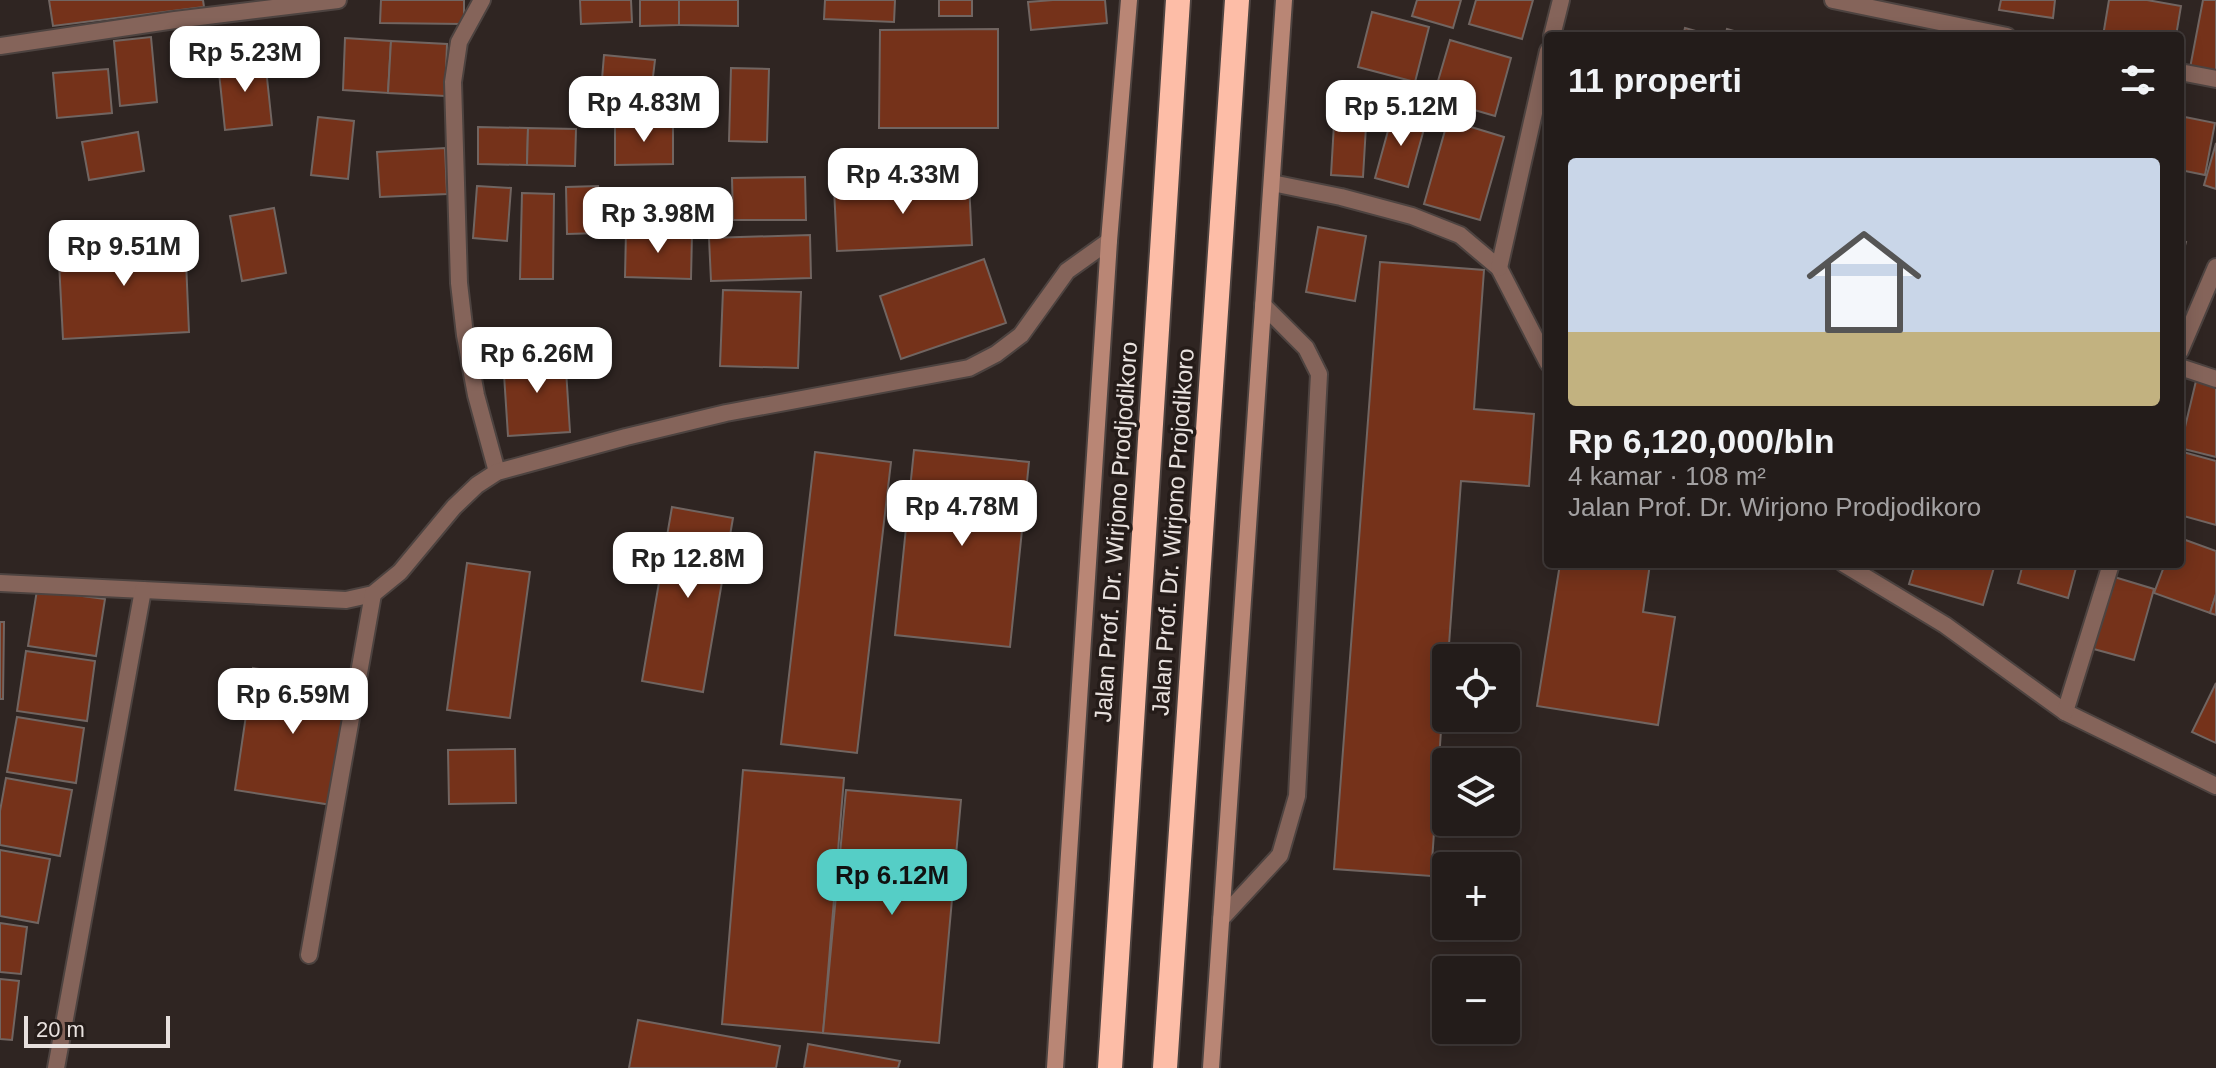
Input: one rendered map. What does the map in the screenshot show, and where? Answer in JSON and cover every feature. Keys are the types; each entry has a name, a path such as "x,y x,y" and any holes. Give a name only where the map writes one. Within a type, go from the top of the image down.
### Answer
{"highway":[{"name":"Jalan Prof. Dr. Wirjono Prodjodikoro","path":"1110,1068 1178,0"},
{"name":"Jalan Prof. Dr. Wirjono Projodikoro","path":"1165,1068 1237,0"}],"street":[{"path":"0,46 338,0"},
{"path":"482,0 459,42 455,59 457,244 465,335 476,395 497,472"},
{"path":"1055,1068 1109,241 1129,0"},
{"path":"1211,1068 1284,0"},
{"path":"1553,32 1561,0"},
{"path":"1833,0 1988,32"},
{"path":"1499,268 1544,69"},
{"path":"2184,73 2216,79"},
{"path":"1272,183 1412,216 1460,235 1499,268 1544,355"},
{"path":"0,583 346,600 373,594 400,572 454,507 477,485 497,472 726,413 969,368 996,354 1021,335 1067,271 1109,241"},
{"path":"2184,342 2216,267"},
{"path":"1221,919 1280,855 1297,796 1319,374 1306,348 1263,305"},
{"path":"2184,368 2216,379"},
{"path":"1851,568 1945,625 2065,712 2216,786"},
{"path":"2065,712 2110,568"},
{"path":"56,1068 143,590"},
{"path":"309,955 373,594"}],"building":[{"path":"49,0 203,0 204,7 53,26"},
{"path":"381,0 464,0 464,24 380,23"},
{"path":"580,0 631,0 632,22 581,24"},
{"path":"640,0 679,0 679,25 640,26"},
{"path":"679,0 738,0 738,26 679,25"},
{"path":"825,0 895,0 894,22 824,19"},
{"path":"939,0 972,0 972,16 939,16"},
{"path":"1105,0 1107,23 1031,30 1028,2"},
{"path":"1417,0 1461,0 1453,28 1412,16"},
{"path":"1476,0 1533,0 1522,39 1469,24"},
{"path":"2001,0 2055,0 2053,18 1999,10"},
{"path":"2109,0 2147,0 2181,6 2177,32 2104,32"},
{"path":"2203,0 2216,0 2216,73 2190,68"},
{"path":"1372,12 1429,27 1415,82 1358,67"},
{"path":"998,29 998,128 879,128 880,30"},
{"path":"151,37 157,102 120,106 114,41"},
{"path":"345,38 391,41 388,93 343,90"},
{"path":"1450,40 1511,58 1495,116 1433,98"},
{"path":"391,41 447,44 445,96 388,93"},
{"path":"604,55 655,60 652,85 602,79"},
{"path":"265,59 272,125 225,130 218,63"},
{"path":"731,68 769,69 767,142 729,141"},
{"path":"108,69 112,113 57,118 53,73"},
{"path":"1336,90 1368,92 1363,177 1331,175"},
{"path":"1394,109 1427,118 1408,187 1375,178"},
{"path":"318,117 354,121 348,179 311,175"},
{"path":"2184,117 2215,123 2205,175 2184,171"},
{"path":"1448,120 1504,137 1480,220 1424,204"},
{"path":"615,123 673,123 673,164 615,165"},
{"path":"478,127 528,128 527,165 478,164"},
{"path":"528,128 576,129 575,166 527,165"},
{"path":"138,132 144,171 89,180 82,142"},
{"path":"2216,143 2216,189 2204,185"},
{"path":"445,148 447,194 380,197 377,152"},
{"path":"805,177 806,220 733,220 732,178"},
{"path":"969,182 972,245 837,251 834,188"},
{"path":"477,186 511,188 507,241 473,238"},
{"path":"598,186 600,233 567,234 566,187"},
{"path":"522,193 554,194 553,279 520,279"},
{"path":"274,208 286,273 242,281 230,216"},
{"path":"1318,227 1366,236 1355,301 1306,292"},
{"path":"626,231 692,233 691,279 625,277"},
{"path":"810,235 811,278 711,281 709,238"},
{"path":"185,237 189,332 63,339 58,243"},
{"path":"984,259 1006,323 901,359 880,296"},
{"path":"1380,262 1484,270 1474,409 1534,414 1529,486 1461,481 1449,644 1432,644 1432,732 1441,732 1440,748 1432,748 1434,836 1431,876 1334,869"},
{"path":"723,290 801,292 798,368 720,366"},
{"path":"565,354 570,432 508,436 503,359"},
{"path":"2196,381 2216,385 2216,457 2184,449 2184,431"},
{"path":"914,450 1029,462 1010,647 895,635"},
{"path":"815,452 891,462 857,753 781,744"},
{"path":"2184,452 2216,461 2216,525 2184,516"},
{"path":"672,507 733,518 703,692 642,681"},
{"path":"2184,539 2216,551 2216,594 2210,613 2154,593 2163,568 2184,568"},
{"path":"467,563 530,572 510,718 447,710"},
{"path":"1559,568 1649,568 1643,612 1675,617 1658,725 1537,706"},
{"path":"1914,568 1994,568 1983,605 1909,584"},
{"path":"2022,568 2076,568 2068,598 2018,583"},
{"path":"2111,576 2154,589 2134,660 2090,648"},
{"path":"37,590 105,599 96,656 28,646"},
{"path":"2216,594 2216,615 2210,613"},
{"path":"0,622 4,622 3,699 0,699"},
{"path":"26,651 95,661 87,721 17,711"},
{"path":"253,668 350,682 332,805 235,790"},
{"path":"2216,683 2216,743 2192,732"},
{"path":"17,717 84,728 76,783 7,772"},
{"path":"515,749 516,803 449,804 448,750"},
{"path":"743,770 844,778 823,1033 722,1024"},
{"path":"6,778 72,790 60,856 0,845 0,811"},
{"path":"846,790 961,800 939,1043 823,1033"},
{"path":"0,850 50,859 38,923 0,916"},
{"path":"0,923 27,927 21,974 0,972"},
{"path":"0,979 19,981 12,1040 0,1039"},
{"path":"638,1020 780,1046 776,1068 629,1068"},
{"path":"808,1044 900,1061 898,1068 804,1068"}]}
